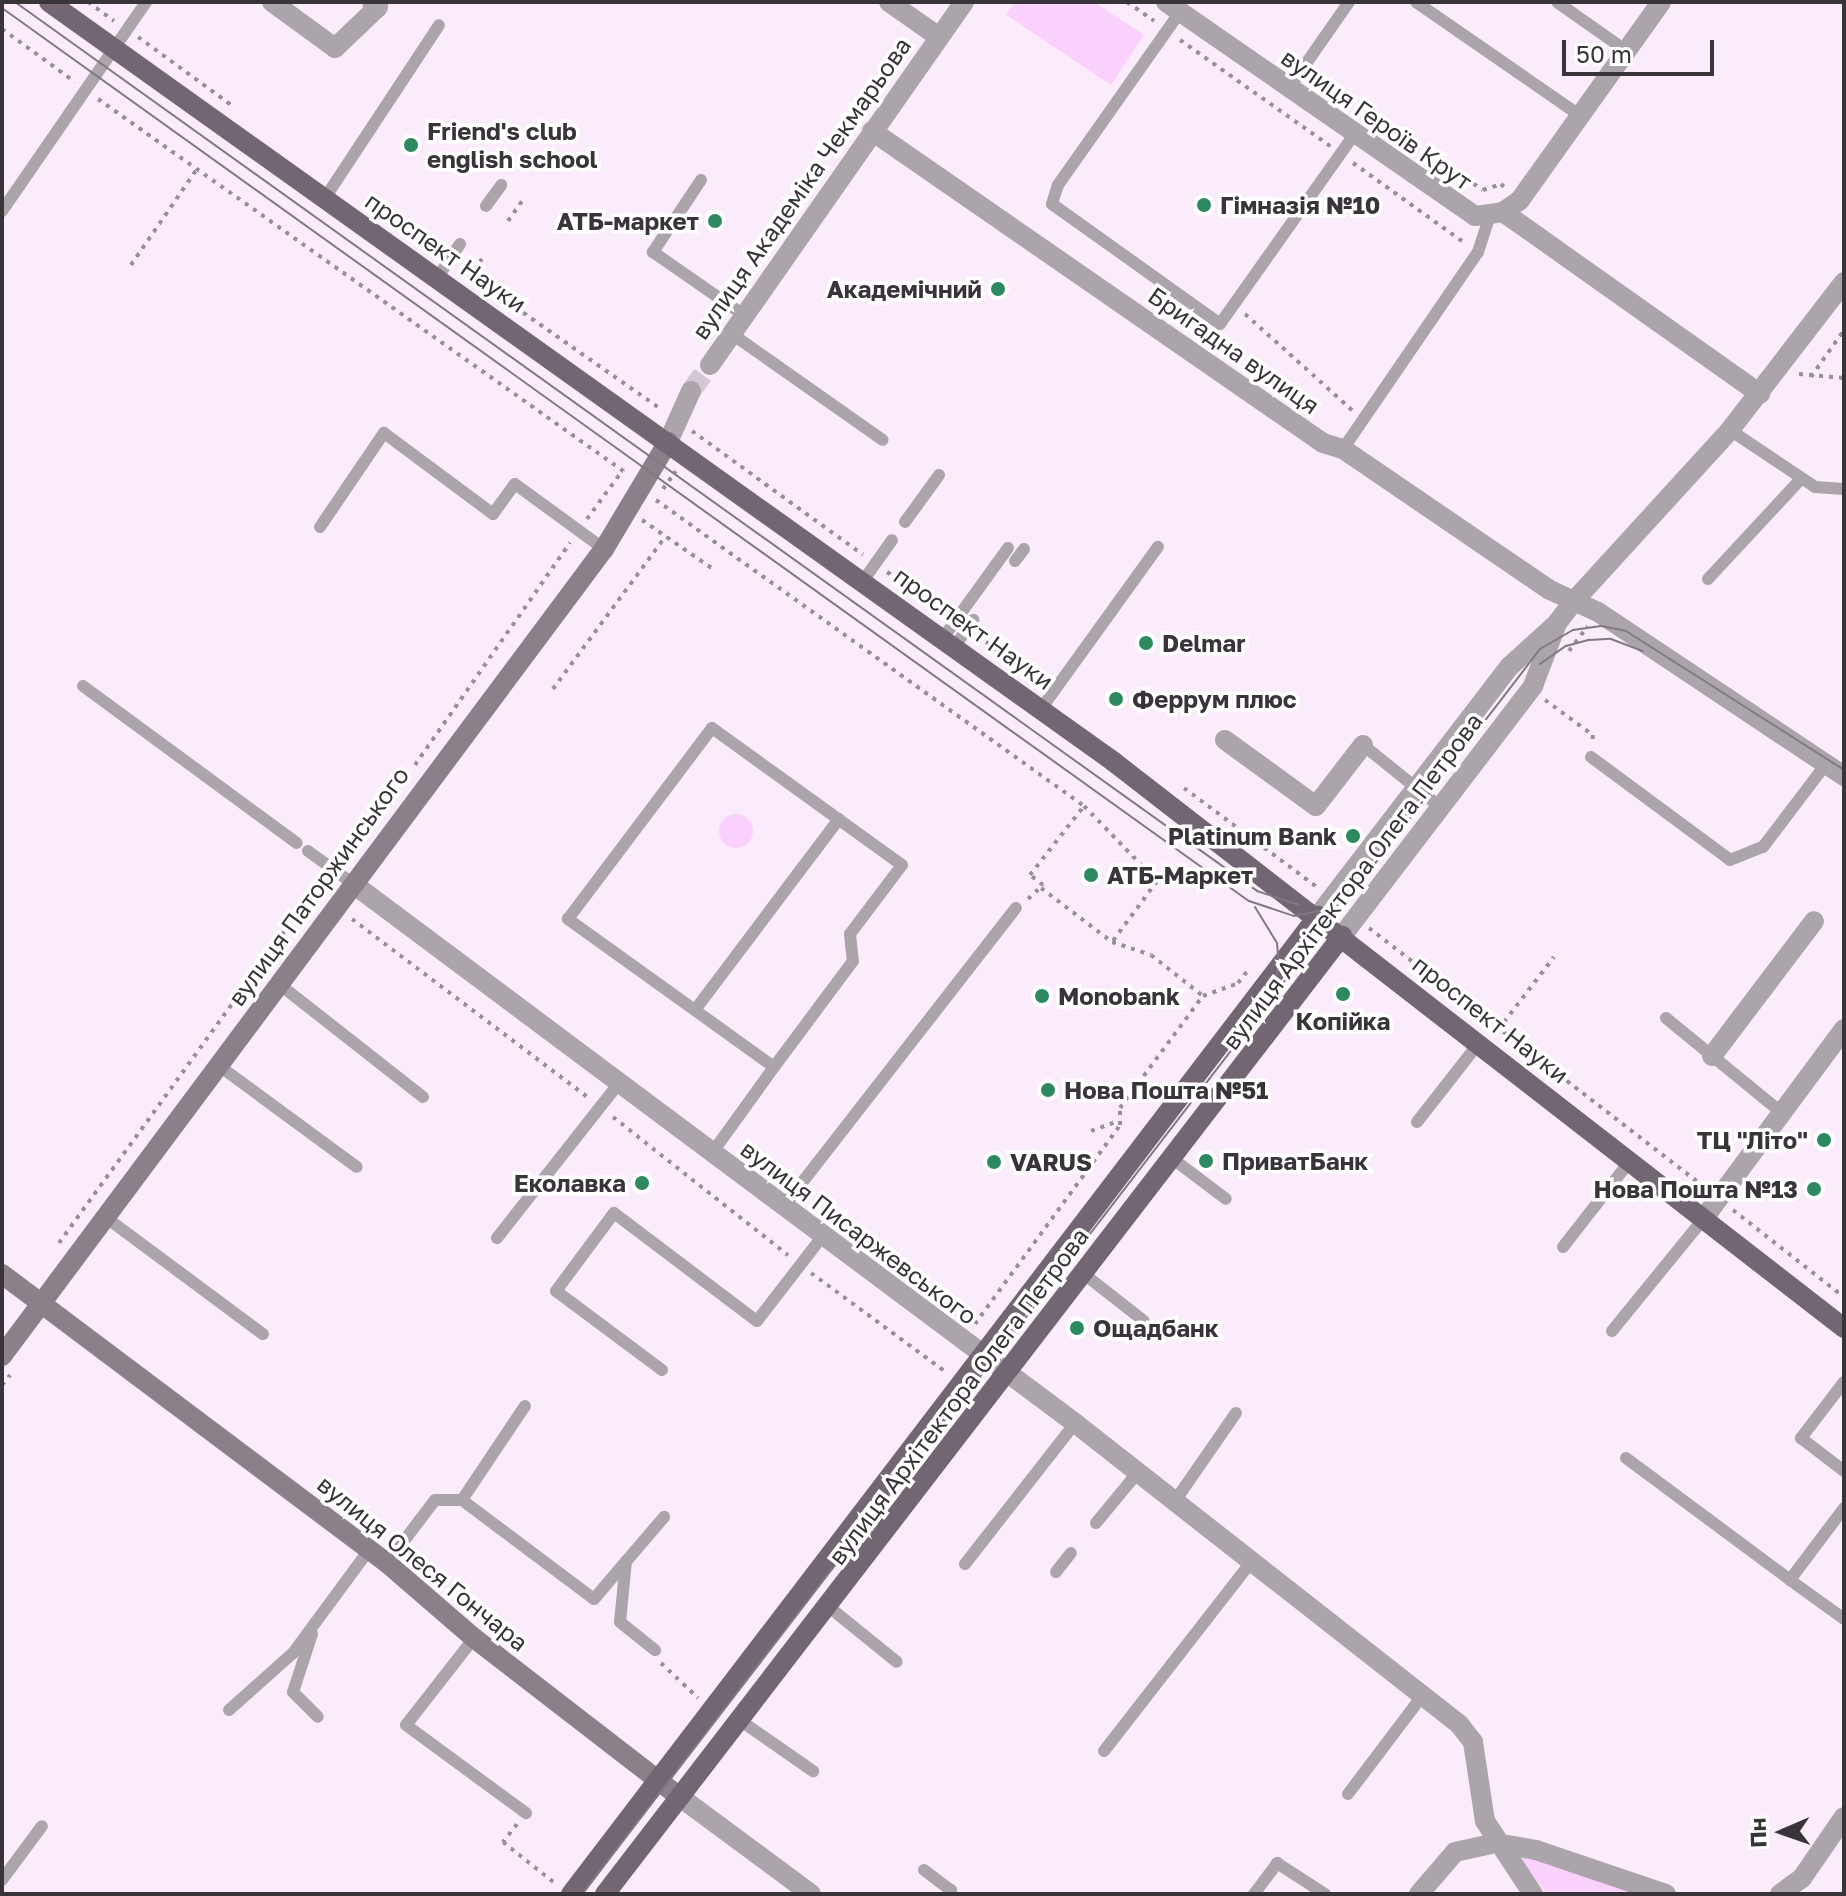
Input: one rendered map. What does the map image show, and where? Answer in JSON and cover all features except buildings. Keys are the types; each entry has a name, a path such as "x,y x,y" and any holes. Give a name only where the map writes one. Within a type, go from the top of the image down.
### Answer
{"main road":[{"name":"проспект Науки","path":"49,2 1041,709 1318,916 1844,1328"},
{"name":"вулиця Архітектора Олега Петрова","path":"568,1892 660,1781 1318,916"},
{"name":"вулиця Архітектора Олега Петрова","path":"605,1894 1007,1377 1342,936"}],"street":[{"path":"272,2 335,48 378,7 372,2"},
{"path":"889,2 939,37"},
{"name":"вулиця Академіка Чекмарьова","path":"710,365 964,2"},
{"path":"1504,209 1582,117 1661,2"},
{"name":"вулиця Героїв Крут","path":"1173,7 1461,211 1504,209 1760,394"},
{"name":"Бригадна вулиця","path":"872,131 1323,443 1343,449 1844,776"},
{"name":"вулиця Архітектора Олега Петрова","path":"1342,936 1533,686 1557,623 1574,601 1730,430 1841,294"},
{"path":"668,442 691,391"},
{"name":"вулиця Паторжинського","path":"2,1356 108,1219 352,883 647,493 668,442"},
{"path":"1318,916 1509,667 1557,623"},
{"path":"1225,740 1316,806 1363,745"},
{"name":"вулиця Писаржевського","path":"352,883 1007,1377 1075,1423 1423,1695 1473,1742 1485,1821 1496,1843 1533,1894"},
{"path":"1712,1056 1814,921"},
{"path":"1704,1218 1844,1029"},
{"name":"вулиця Олеся Гончара","path":"2,1274 387,1563 474,1638 811,1894"},
{"path":"1780,1894 1802,1878 1844,1817"},
{"path":"1419,1894 1455,1852 1496,1843 1536,1850 1666,1894"}],"lane":[{"path":"2,211 146,2"},
{"path":"1289,88 1349,2"},
{"path":"1416,2 1582,117"},
{"path":"1557,2 1628,52"},
{"path":"1173,7 1167,31 1058,185 1052,204 1220,324 1354,135"},
{"path":"325,198 439,25"},
{"path":"701,180 653,252 745,316"},
{"path":"486,206 501,185"},
{"path":"1343,449 1504,209"},
{"path":"437,278 460,244"},
{"path":"732,334 883,440"},
{"path":"1730,430 1815,487 1844,489"},
{"path":"320,527 384,433 493,514 515,484 604,549"},
{"path":"905,522 939,475"},
{"path":"1708,579 1801,479"},
{"path":"863,581 892,540"},
{"path":"1041,709 1158,547"},
{"path":"949,642 1008,548"},
{"path":"1015,561 1024,549"},
{"path":"949,642 973,620"},
{"path":"83,686 352,883"},
{"path":"712,1153 853,961 850,934 902,865 712,728 568,919 774,1067"},
{"path":"1363,745 1439,806"},
{"path":"1591,757 1730,860 1763,847 1826,764"},
{"path":"695,1010 839,819"},
{"path":"783,1207 1016,908"},
{"path":"279,984 423,1097"},
{"path":"1666,1018 1782,1113"},
{"path":"1417,1122 1482,1045"},
{"path":"218,1065 357,1167"},
{"path":"497,1238 619,1083"},
{"path":"1173,1159 1226,1199"},
{"path":"1563,1247 1630,1161"},
{"path":"662,1370 556,1291 614,1213 757,1321 822,1237"},
{"path":"1612,1331 1704,1218"},
{"path":"108,1219 263,1334"},
{"path":"1084,1274 1144,1321"},
{"path":"1844,1382 1801,1438 1844,1471"},
{"path":"462,1500 525,1406"},
{"path":"1175,1501 1236,1413"},
{"path":"965,1564 1075,1423"},
{"path":"1626,1458 1844,1619"},
{"path":"1096,1523 1138,1472"},
{"path":"387,1563 435,1500 462,1500 594,1599 664,1517"},
{"path":"1790,1580 1844,1508"},
{"path":"229,1710 293,1653 369,1550"},
{"path":"1056,1572 1071,1553"},
{"path":"626,1561 620,1622 655,1650"},
{"path":"1104,1751 1252,1561"},
{"path":"829,1607 897,1662"},
{"path":"316,1623 293,1692 318,1717"},
{"path":"474,1638 406,1725 526,1813"},
{"path":"1348,1794 1423,1695"},
{"path":"741,1721 813,1771"},
{"path":"2,1880 42,1826"},
{"path":"1254,1894 1277,1863 1325,1894"},
{"path":"924,1870 951,1890 948,1894"}],"path":[{"path":"1127,2 1478,252"},
{"path":"2,29 623,470 647,493 1084,806 1157,881 1112,942"},
{"path":"1304,66 1483,190 1501,184 1504,209"},
{"path":"131,265 197,169"},
{"path":"508,221 522,201"},
{"path":"1234,304 1364,418"},
{"path":"1811,377 1844,330"},
{"path":"1779,370 1811,377 1844,378"},
{"path":"637,516 713,569"},
{"path":"553,689 666,536"},
{"path":"1537,694 1593,735 1591,757"},
{"path":"1084,806 1030,875 1041,888 1112,942 1151,955 1203,996"},
{"path":"1016,908 1041,888"},
{"path":"335,906 600,1107 801,1265 954,1378"},
{"path":"1365,925 1844,1297"},
{"path":"1482,1045 1499,1029 1554,957"},
{"path":"984,1310 1120,1121 1120,1108 1203,996 1238,983 1249,969"},
{"path":"1091,1131 1120,1121"},
{"path":"655,1650 667,1673 713,1710"},
{"path":"526,1813 503,1842 568,1892"}],"shaded area":[{"path":"1015,2 1094,2 1144,35 1111,85 1006,15"},
{"path":"736,814 748,819 753,831 748,843 736,848 724,843 719,831 724,819"},
{"path":"1530,1857 1639,1894 1547,1894 1520,1859"}],"tunnel":[{"path":"691,391 710,365"}],"tram line":[{"path":"15,2 1257,891 1299,905"},
{"path":"2,8 1249,901 1294,916 1339,907"},
{"path":"582,1894 1540,649 1573,630 1601,626 1626,631 1844,770"},
{"path":"1540,664 1566,646 1589,640 1611,639 1643,651"},
{"path":"1255,907 1277,943 1279,965 1273,987"}],"place":[{"name":"Friend's club english school","path":"411,145"},
{"name":"Гімназія №10","path":"1204,205"},
{"name":"АТБ-маркет","path":"715,221"},
{"name":"Академічний","path":"998,289"},
{"name":"Delmar","path":"1146,643"},
{"name":"Феррум плюс","path":"1116,699"},
{"name":"Platinum Bank","path":"1353,836"},
{"name":"АТБ-Маркет","path":"1091,875"},
{"name":"Копійка","path":"1343,994"},
{"name":"Monobank","path":"1042,996"},
{"name":"Нова Пошта №51","path":"1048,1090"},
{"name":"ТЦ \"Літо\"","path":"1824,1140"},
{"name":"ПриватБанк","path":"1206,1161"},
{"name":"VARUS","path":"994,1162"},
{"name":"Еколавка","path":"642,1183"},
{"name":"Нова Пошта №13","path":"1814,1189"},
{"name":"Ощадбанк","path":"1077,1328"}]}
